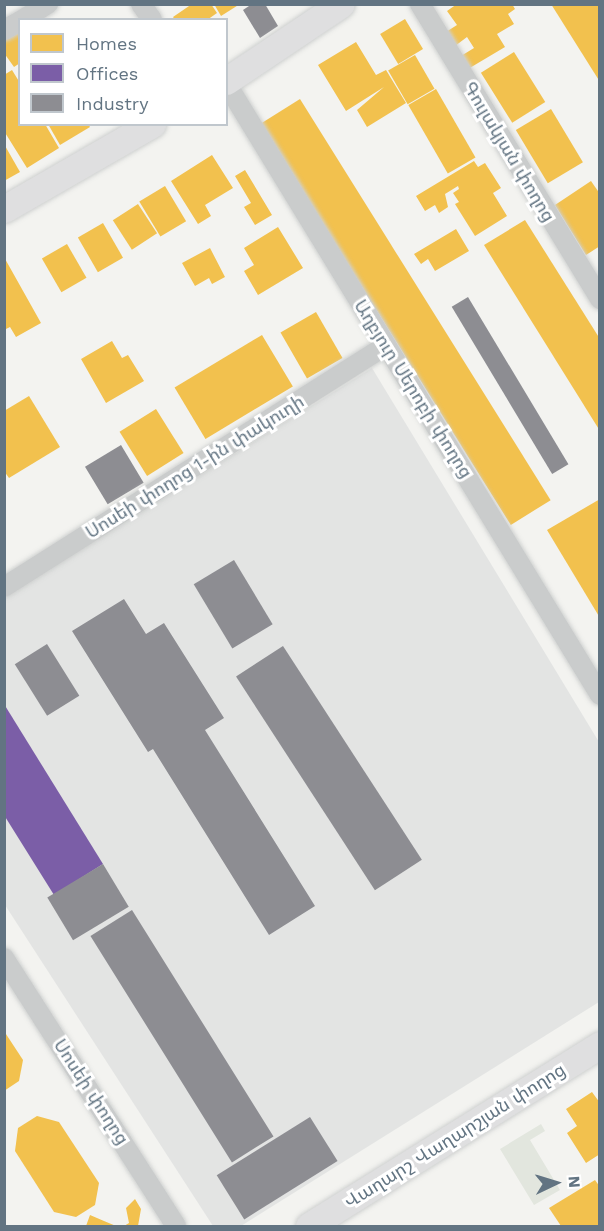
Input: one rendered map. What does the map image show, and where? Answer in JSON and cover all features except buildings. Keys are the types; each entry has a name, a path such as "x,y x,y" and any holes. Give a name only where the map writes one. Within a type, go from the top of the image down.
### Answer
{"street":[{"path":"24,18 48,4"},
{"path":"141,4 151,18"},
{"path":"228,81 341,4"},
{"name":"Գուլակյան փողոց","path":"420,4 600,299"},
{"path":"4,30 18,22"},
{"name":"Աղբյուր Սերոբի փողոց","path":"228,85 600,695"},
{"path":"4,209 149,126"},
{"name":"Սոսեի փողոց 1-ին փակուղի","path":"4,587 385,346"},
{"name":"Սոսեի փողոց","path":"4,958 177,1227"},
{"name":"Վաղարշ Վաղարշյան փողոց","path":"309,1227 600,1045"}],"shaded area":[{"path":"372,368 599,742 599,1002 241,1226 213,1226 5,905 5,597"},
{"path":"541,1124 545,1131 530,1140 560,1190 534,1205 500,1149"}]}
